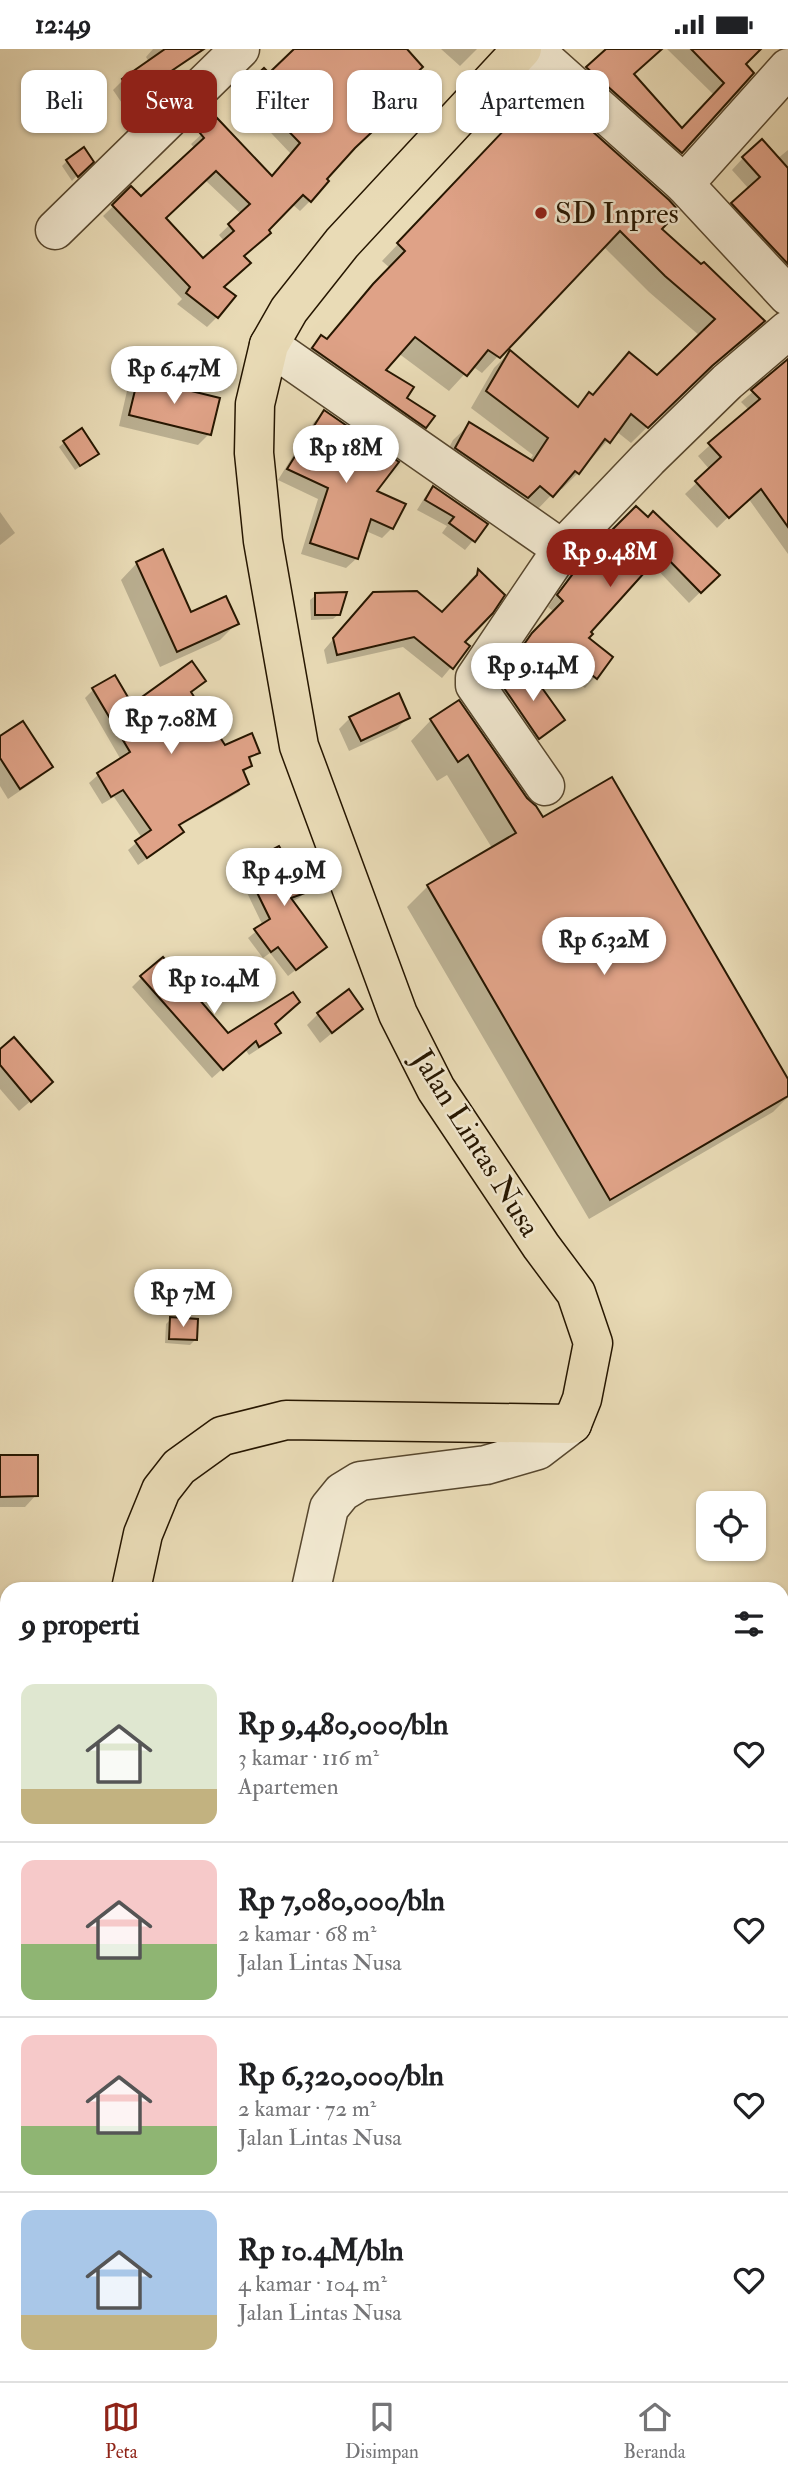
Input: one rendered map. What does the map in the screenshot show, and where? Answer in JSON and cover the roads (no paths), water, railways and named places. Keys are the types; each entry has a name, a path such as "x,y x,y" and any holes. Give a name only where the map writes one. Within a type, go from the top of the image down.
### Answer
{"highway":[{"name":"Jalan Lintas Nusa","path":"522,49 342,243 289,310 269,345 256,404 254,453 263,541 299,747 398,1014 436,1089 541,1246 576,1293 593,1343 582,1399 572,1424"},
{"path":"132,1582 142,1534 160,1490 179,1467 222,1436 286,1420 572,1424"}],"street":[{"path":"533,49 684,184 788,296"},
{"path":"55,230 224,54"},
{"path":"684,184 788,68"},
{"path":"545,786 474,681 562,549 717,392 788,330"},
{"path":"269,345 562,549"},
{"path":"313,1582 329,1508 342,1492 351,1486 360,1481 486,1465 538,1450 572,1424"}],"place":[{"name":"SD Inpres","path":"541,213"}]}
